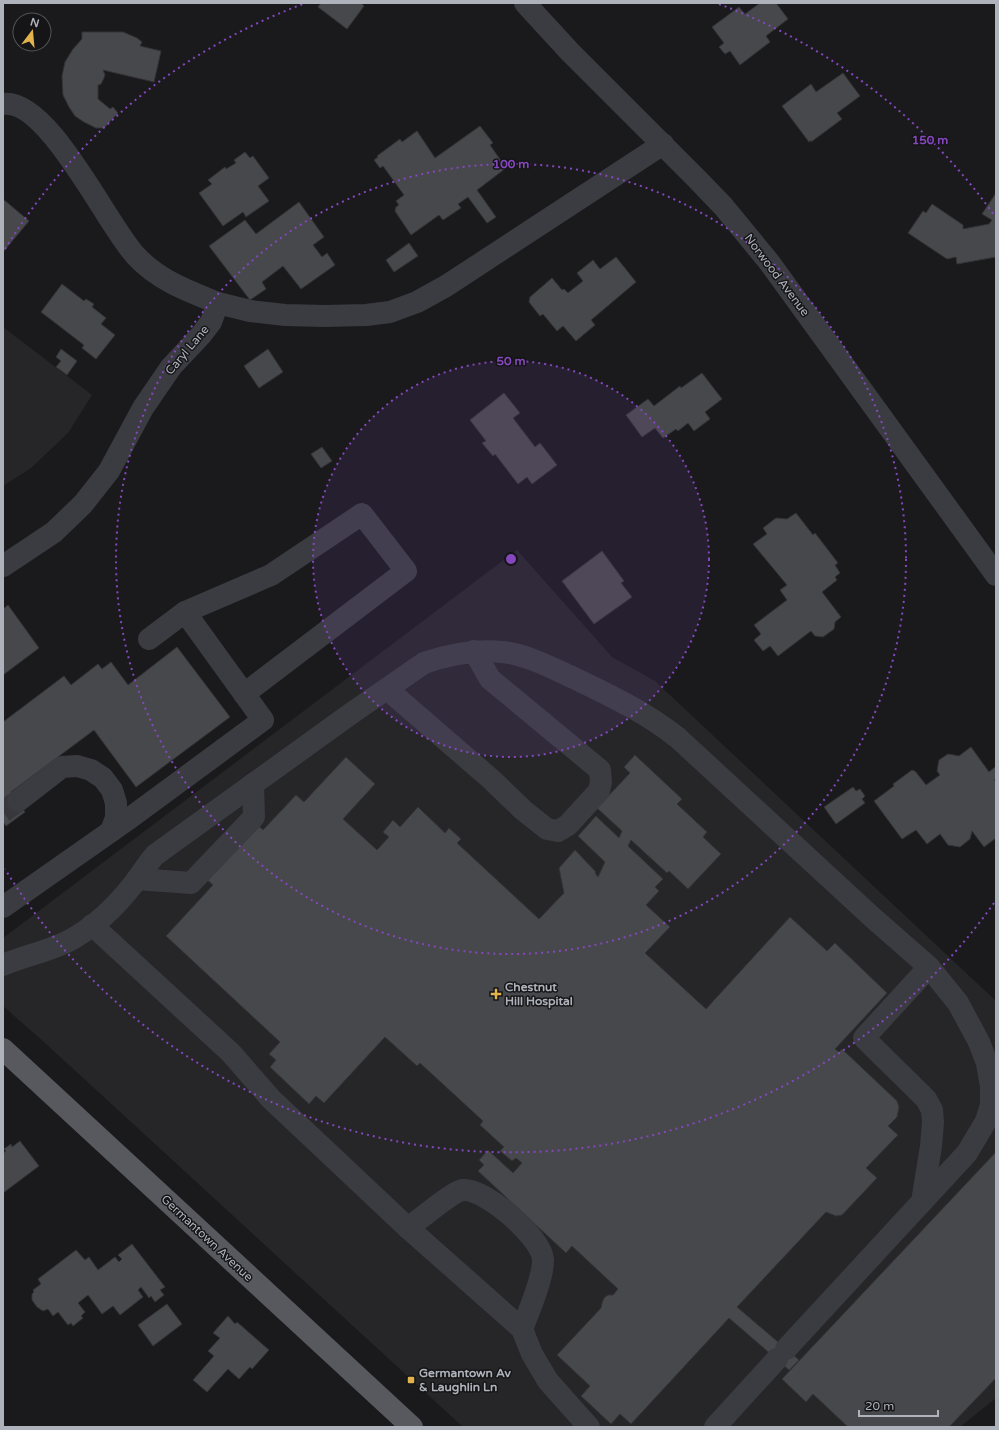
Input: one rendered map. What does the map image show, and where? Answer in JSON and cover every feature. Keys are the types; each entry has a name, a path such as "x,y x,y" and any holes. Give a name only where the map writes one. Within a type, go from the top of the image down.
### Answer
{"main road":[{"name":"Germantown Avenue","path":"3,1049 412,1427"}],"street":[{"name":"Norwood Avenue","path":"525,3 570,52 723,206 769,262 996,575"},
{"path":"3,104 15,105 27,111 43,126 68,155 125,243 153,273 169,282 218,303 250,312 285,315 366,315 390,312 417,302 446,286 662,144"},
{"name":"Caryl Lane","path":"3,566 54,532 83,504 109,471 143,408 171,367 211,322 218,303"},
{"path":"149,639 185,612 271,575 362,514 406,571 244,694"},
{"path":"3,907 263,720 185,612"},
{"path":"387,689 492,780 523,810 547,829 558,832 568,825 599,791 602,782 600,770 490,679 474,651"},
{"path":"3,965 57,946 74,938 92,925 116,904 155,855 424,663 439,658 474,651 503,652 526,658 556,670 615,698 659,723 678,738 872,917 929,966 958,1003 970,1023 987,1063 991,1086 991,1105 986,1121 967,1153 715,1427"},
{"path":"18,801 62,767 77,766 91,770 103,778 112,790 116,803 116,818 110,831"},
{"path":"137,879 191,883 254,817 253,784"},
{"path":"92,925 231,1053 271,1099 408,1228 522,1329 532,1354 548,1381 589,1427"},
{"path":"922,1202 931,1146 933,1122 932,1110 926,1099 864,1038 929,966"},
{"path":"408,1228 451,1196 462,1190 474,1191 490,1199 524,1228 536,1243 543,1258 542,1274 522,1329"}],"shaded area":[{"path":"3,327 92,395 68,433 31,468 3,486"},
{"name":"Chestnut Hill Hospital","path":"517,550 612,657 655,681 996,1001 996,1398 960,1427 463,1427 3,1006 3,938"}],"building":[{"path":"321,3 361,3 364,6 347,29 318,7"},
{"path":"760,3 776,3 788,19 766,36 770,42 740,65 730,51 725,54 719,47 724,43 712,27 739,7 745,14"},
{"path":"82,32 123,32 137,38 142,42 140,46 161,51 154,82 103,70 105,75 101,84 98,85 98,99 110,109 113,107 118,113 104,128 96,128 75,116 63,95 62,76 65,62 73,49 82,39"},
{"path":"843,73 860,96 837,113 842,119 809,142 782,106 811,84 816,92"},
{"path":"480,126 493,143 490,145 506,168 477,190 496,217 487,223 468,197 458,204 461,208 443,220 439,215 411,235 395,211 396,207 399,205 396,201 404,195 383,166 380,168 374,160 378,157 377,156 400,139 402,142 417,131 435,158"},
{"path":"245,152 250,158 253,156 269,178 258,186 269,201 246,217 243,212 223,226 199,193 212,184 208,180 225,167 226,169 236,163 234,160"},
{"path":"996,193 996,257 957,264 956,257 947,259 908,233 923,211 926,213 932,204 963,225 963,229 989,224 992,220 982,214"},
{"path":"3,199 29,221 3,252"},
{"path":"299,202 324,237 313,245 322,257 327,253 335,265 301,289 283,266 262,282 266,289 250,300 209,246 245,220 256,234"},
{"path":"409,243 418,256 394,272 386,260"},
{"path":"616,257 636,282 591,320 595,325 576,341 563,326 557,331 543,314 540,316 529,302 530,297 552,278 562,290 564,289 568,293 583,281 577,273 593,260 600,269"},
{"path":"62,284 84,301 86,299 94,304 92,307 106,318 101,324 115,335 96,359 82,348 84,345 41,312"},
{"path":"61,349 77,361 67,375 56,367 61,361 56,357"},
{"path":"268,349 283,372 259,388 244,366"},
{"path":"702,373 722,399 705,412 710,419 694,431 688,423 678,431 676,429 663,438 655,428 642,437 626,415 648,399 654,406 680,386 681,388"},
{"path":"504,393 520,413 513,418 535,447 540,443 557,465 532,484 527,477 518,484 495,454 493,456 482,443 486,441 470,420"},
{"path":"322,447 332,461 321,468 311,454"},
{"path":"796,513 813,535 815,533 838,563 835,565 840,573 835,577 837,580 822,592 841,617 835,622 834,629 823,637 815,636 811,631 778,656 770,646 763,651 754,640 761,634 754,625 787,600 780,590 787,585 753,544 767,534 763,528 776,518 787,519"},
{"path":"602,551 624,581 621,583 632,597 594,624 562,581"},
{"path":"8,605 39,648 3,675 3,609"},
{"path":"177,647 230,717 136,787 94,730 11,792 25,812 6,826 3,822 3,722 64,676 71,685 98,664 102,669 111,662 128,685"},
{"path":"971,747 989,772 995,767 996,769 996,779 994,780 996,782 996,838 984,847 972,831 970,839 960,847 948,845 940,834 927,844 916,830 902,839 874,801 912,770 915,771 926,785 940,775 937,771 939,760 948,754 959,756"},
{"path":"635,755 682,799 677,804 707,832 703,837 721,854 688,889 669,871 667,873 631,840 628,846 663,879 655,887 659,891 646,905 670,927 645,953 706,1009 790,917 827,951 835,943 887,993 835,1049 839,1052 842,1049 897,1101 899,1107 897,1117 888,1126 898,1135 866,1168 877,1178 842,1215 836,1216 826,1212 737,1307 799,1360 789,1370 729,1318 631,1424 620,1414 611,1424 581,1396 590,1386 557,1355 601,1308 604,1298 608,1295 613,1295 618,1289 572,1246 566,1253 478,1171 484,1165 479,1160 488,1150 513,1173 522,1163 516,1158 512,1161 500,1151 504,1147 480,1125 483,1121 420,1063 417,1066 385,1037 324,1103 316,1096 309,1104 270,1067 276,1060 269,1054 280,1042 166,936 213,885 203,876 254,822 263,830 296,795 304,802 346,757 375,784 343,819 377,850 389,837 383,832 393,820 400,827 418,807 445,833 449,828 461,839 457,843 539,919 564,893 559,868 575,850 596,872 595,873 598,877 605,862 578,836 596,816 619,838 622,831 597,808 630,773 624,767"},
{"path":"853,787 856,791 860,789 865,796 862,799 865,803 836,824 824,807"},
{"path":"20,1141 39,1166 3,1193 3,1153 6,1151 4,1149 11,1144 12,1147"},
{"path":"996,1152 996,1378 949,1427 848,1427 813,1394 806,1402 782,1379"},
{"path":"132,1244 165,1287 160,1290 164,1295 155,1302 151,1296 149,1298 141,1287 138,1290 143,1297 120,1315 113,1306 102,1314 88,1295 78,1303 85,1312 81,1316 83,1318 73,1326 71,1323 68,1325 58,1312 53,1316 48,1309 43,1311 37,1307 32,1300 33,1290 41,1284 38,1279 76,1250 85,1260 89,1257 98,1270 115,1257 119,1262 122,1259 118,1255"},
{"path":"167,1304 182,1324 153,1346 138,1325"},
{"path":"228,1316 235,1324 237,1322 269,1350 252,1369 250,1367 239,1379 228,1369 207,1392 193,1380 214,1356 208,1351 220,1338 213,1333"}],"tunnel":[{"path":"3,812 18,801"}],"place":[{"name":"Chestnut Hill Hospital","path":"496,994"},
{"name":"Germantown Av & Laughlin Ln","path":"411,1380"}]}
